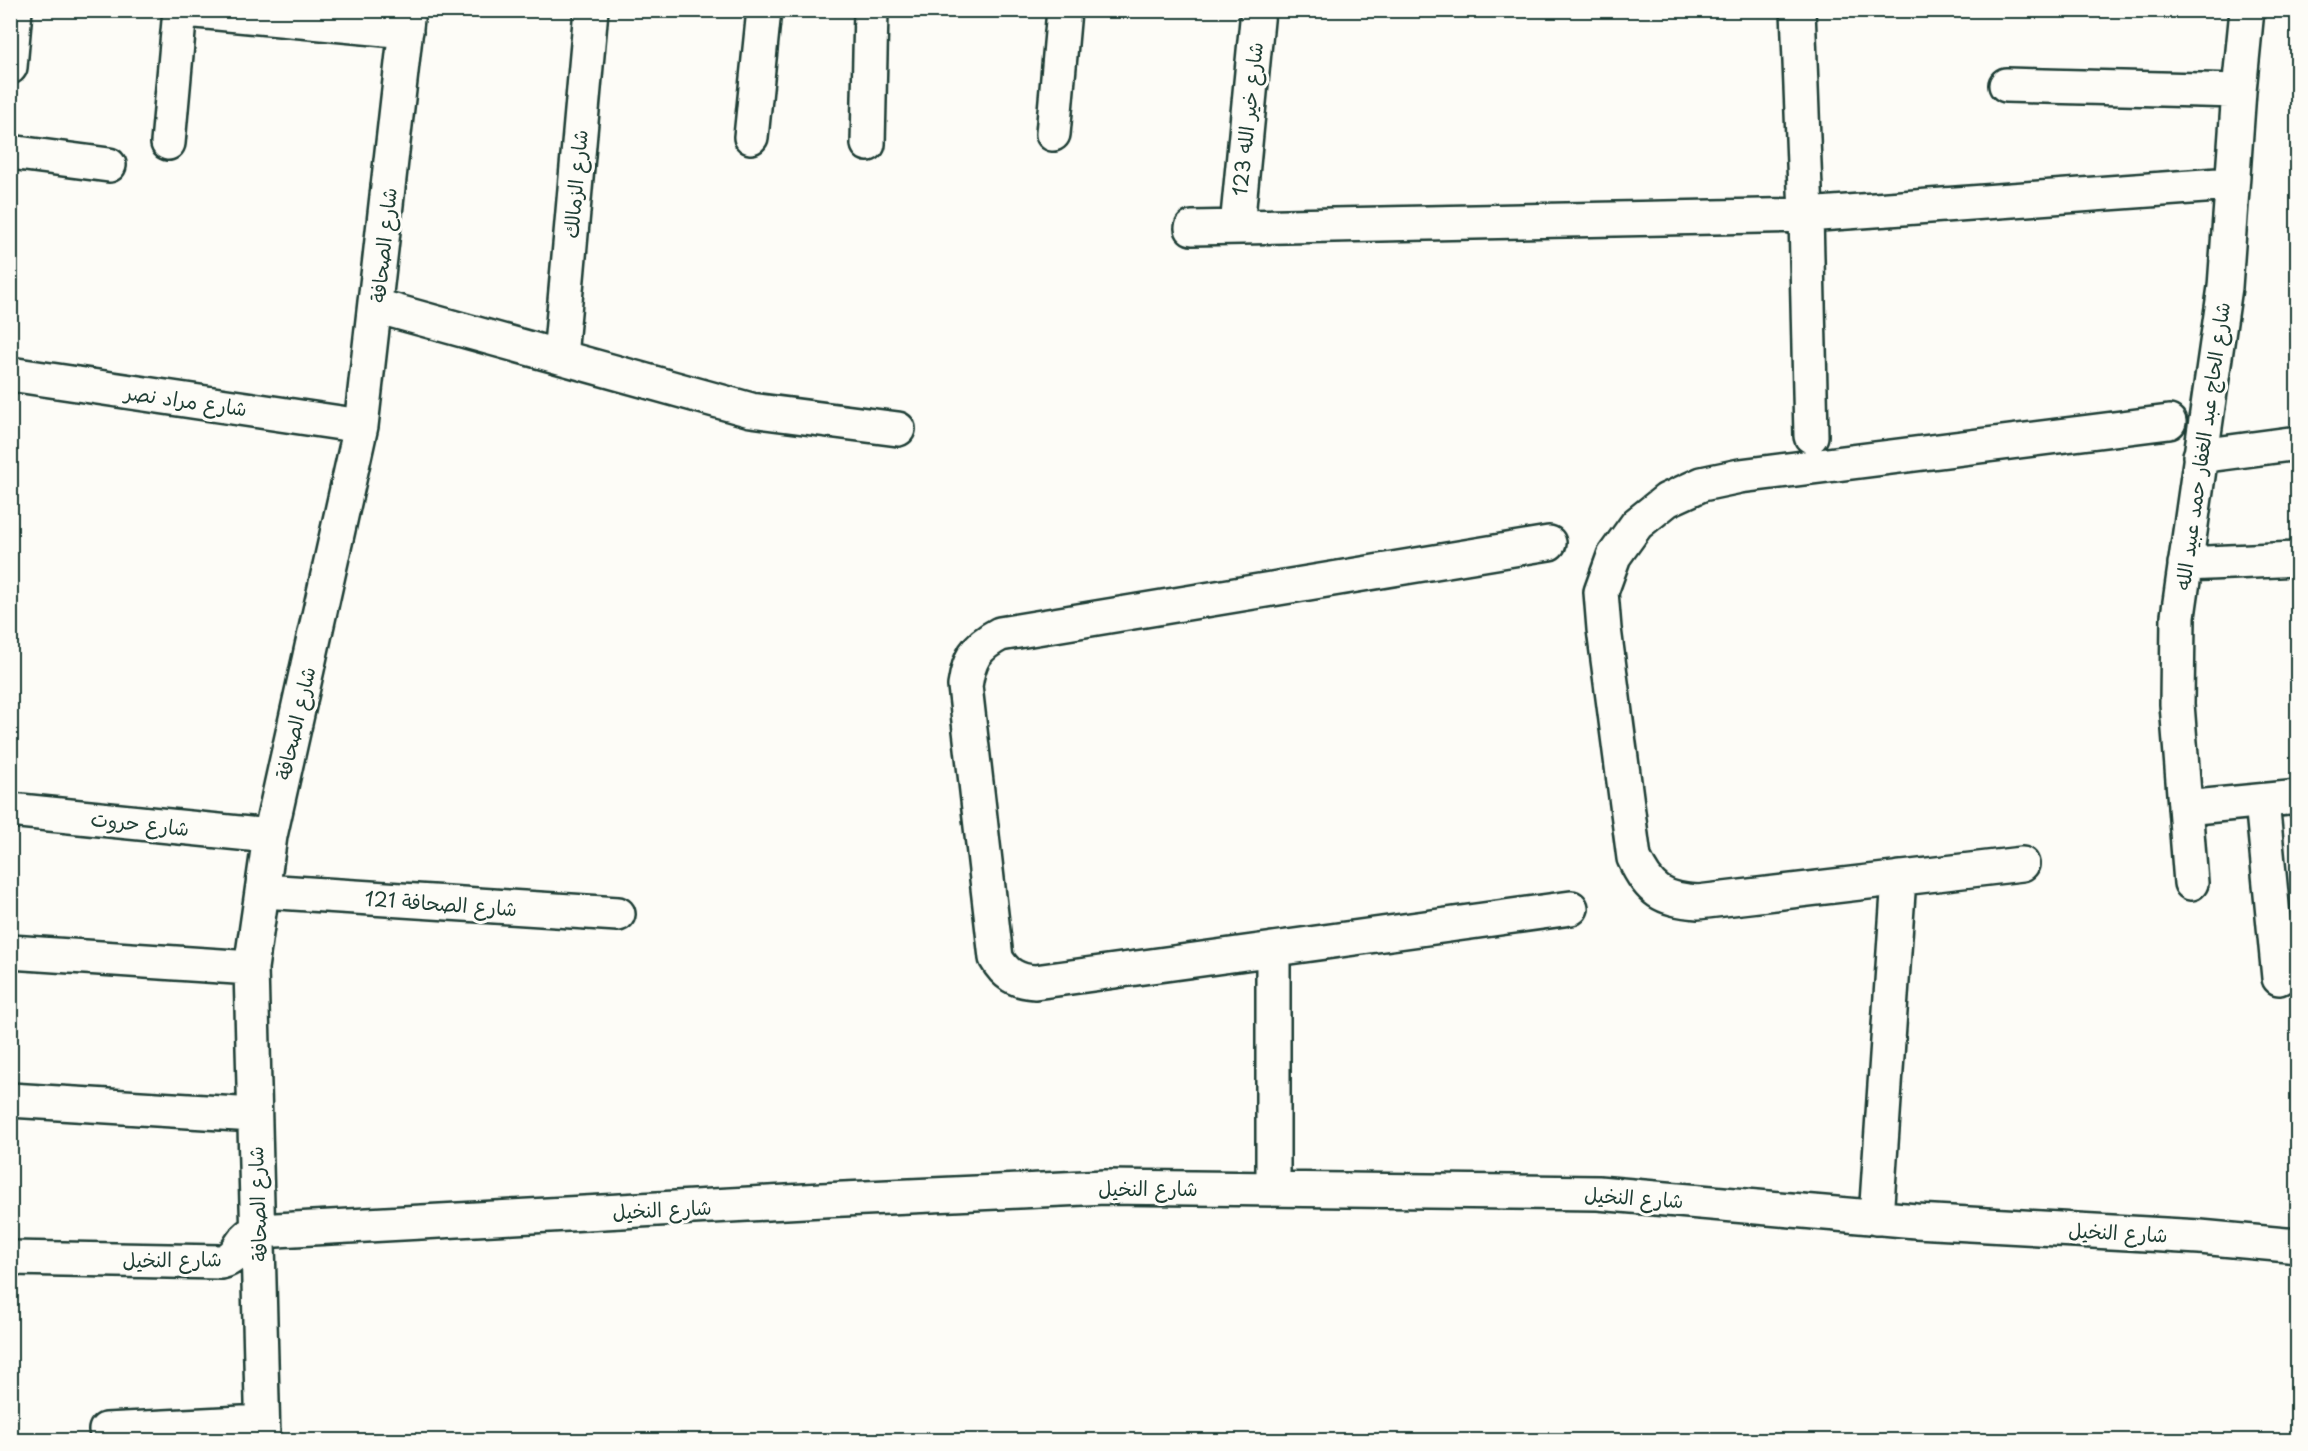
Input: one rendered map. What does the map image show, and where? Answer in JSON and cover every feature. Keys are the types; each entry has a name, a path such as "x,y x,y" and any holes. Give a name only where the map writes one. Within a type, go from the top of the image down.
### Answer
{"street":[{"path":"10,67 15,10"},
{"path":"168,143 180,10"},
{"path":"186,10 407,21"},
{"name":"شارع الزمالك","path":"560,357 591,10"},
{"path":"751,137 764,10"},
{"path":"868,144 871,10"},
{"path":"1053,134 1064,10"},
{"name":"شارع خير الله 123","path":"1237,227 1258,10"},
{"path":"1798,10 1811,436"},
{"name":"شارع الحاج عبد الغفار حمد عبيد الله","path":"2191,883 2177,704 2178,616 2225,287 2247,10"},
{"name":"شارع الصحافة","path":"262,1431 251,968 270,837 361,426 407,21"},
{"path":"2006,85 2239,91"},
{"path":"10,152 109,165"},
{"path":"1192,228 1806,216 2232,184"},
{"path":"376,306 750,410 898,429"},
{"name":"شارع مراد نصر","path":"10,374 361,426"},
{"path":"2022,864 1698,902 1678,900 1658,892 1643,878 1634,858 1601,592 1614,556 1637,524 1667,500 1702,483 1740,476 2169,422"},
{"path":"2200,456 2298,443"},
{"path":"1549,543 1000,634 985,642 974,654 967,669 965,686 996,958 1011,976 1023,981 1035,982 1571,908"},
{"path":"2185,564 2298,559"},
{"path":"2185,808 2298,797"},
{"path":"2262,801 2279,978"},
{"name":"شارع حروت","path":"10,810 270,837"},
{"path":"1876,1218 1899,878"},
{"name":"شارع الصحافة 121","path":"263,891 618,914"},
{"path":"1273,949 1273,1189"},
{"path":"10,952 251,968"},
{"path":"10,1100 254,1115"},
{"name":"شارع النخيل","path":"10,1258 221,1262 232,1257 248,1235 258,1231 822,1200 1093,1188 1598,1193 1876,1218 2200,1237 2298,1246"},
{"path":"106,1430 262,1431"}]}
